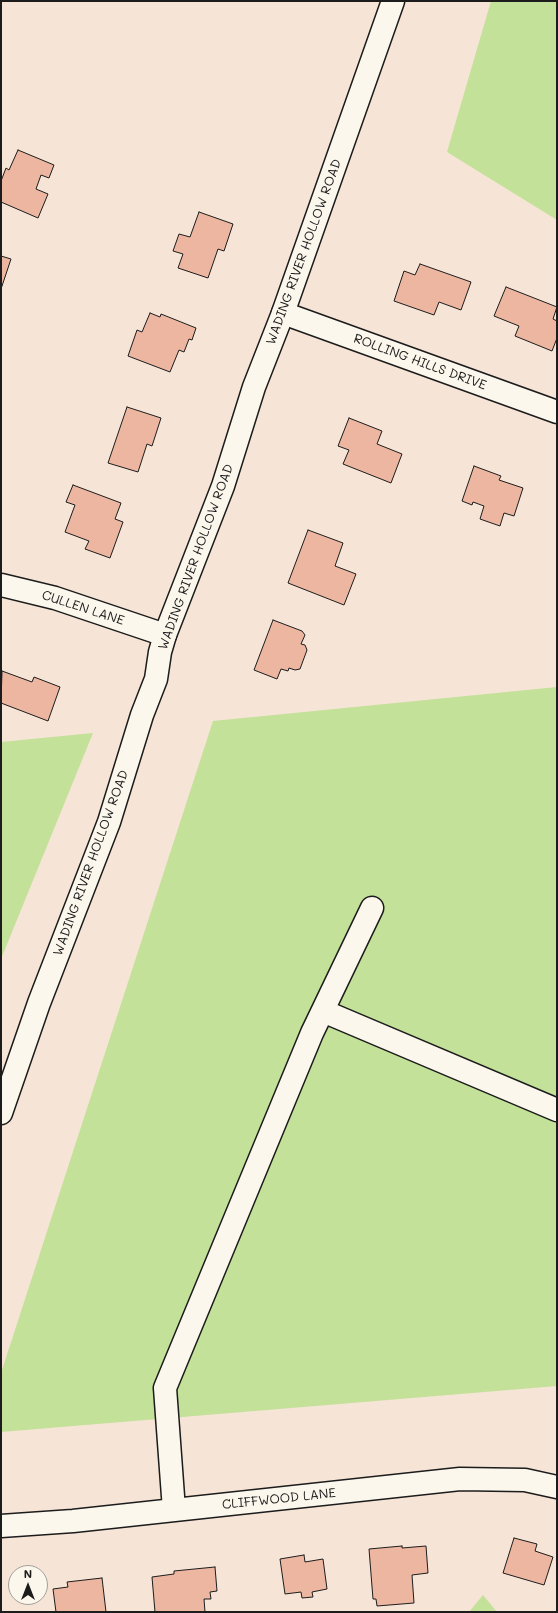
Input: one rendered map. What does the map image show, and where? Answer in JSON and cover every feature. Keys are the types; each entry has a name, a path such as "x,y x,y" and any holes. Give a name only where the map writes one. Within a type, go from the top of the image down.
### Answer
{"street":[{"name":"WADING RIVER HOLLOW ROAD","path":"1,1113 39,1003 109,822 142,715 156,679 160,652 165,635 223,486 254,387 283,313 393,1"},
{"name":"ROLLING HILLS DRIVE","path":"283,313 557,412"},
{"name":"CULLEN LANE","path":"1,585 55,598 165,635"},
{"path":"174,1510 165,1388 312,1033 372,908"},
{"path":"323,1011 557,1110"},
{"name":"CLIFFWOOD LANE","path":"1,1526 73,1521 460,1479 525,1480 557,1487"}],"green space":[{"path":"491,1 557,1 557,220 447,152"},
{"path":"557,687 557,1386 1,1432 1,1373 213,721"},
{"path":"93,733 1,959 1,742"},
{"path":"483,1595 497,1612 469,1612"}],"building":[{"path":"18,150 54,165 49,178 41,175 36,189 48,194 38,218 1,202 1,181 6,168 9,170"},
{"path":"199,212 233,224 224,251 218,249 208,278 178,268 183,254 173,251 179,234 190,237"},
{"path":"1,256 11,259 1,289"},
{"path":"420,264 471,282 461,310 439,302 434,315 394,301 404,271 415,275"},
{"path":"506,287 557,307 553,319 557,321 557,338 552,351 515,336 519,326 494,316"},
{"path":"150,313 160,317 161,314 196,328 192,340 189,339 184,352 179,350 170,372 128,356 137,330 142,332"},
{"path":"127,407 161,418 152,446 147,444 138,472 108,463"},
{"path":"349,418 382,431 377,444 402,454 391,483 343,464 349,450 338,446"},
{"path":"474,466 501,476 499,480 523,488 514,516 504,513 500,526 480,519 484,506 473,502 472,505 462,501"},
{"path":"73,485 121,503 115,519 123,522 110,558 85,549 89,541 65,532 75,505 66,502"},
{"path":"308,530 343,543 335,566 356,574 344,605 288,583"},
{"path":"273,620 302,631 305,635 301,644 305,645 307,650 300,669 295,670 289,668 288,671 281,669 277,679 254,670"},
{"path":"2,671 32,682 34,677 60,687 48,721 1,703"},
{"path":"514,1538 537,1544 535,1551 553,1557 544,1585 503,1573"},
{"path":"402,1546 402,1548 426,1546 428,1573 412,1575 414,1603 377,1606 376,1599 373,1599 369,1549"},
{"path":"304,1555 305,1562 323,1559 327,1589 312,1592 313,1597 302,1598 301,1592 285,1594 280,1559"},
{"path":"215,1567 217,1591 210,1592 211,1599 204,1599 205,1612 155,1612 152,1577 174,1574 174,1571"},
{"path":"102,1578 106,1612 56,1612 53,1589 68,1587 67,1582"}]}
